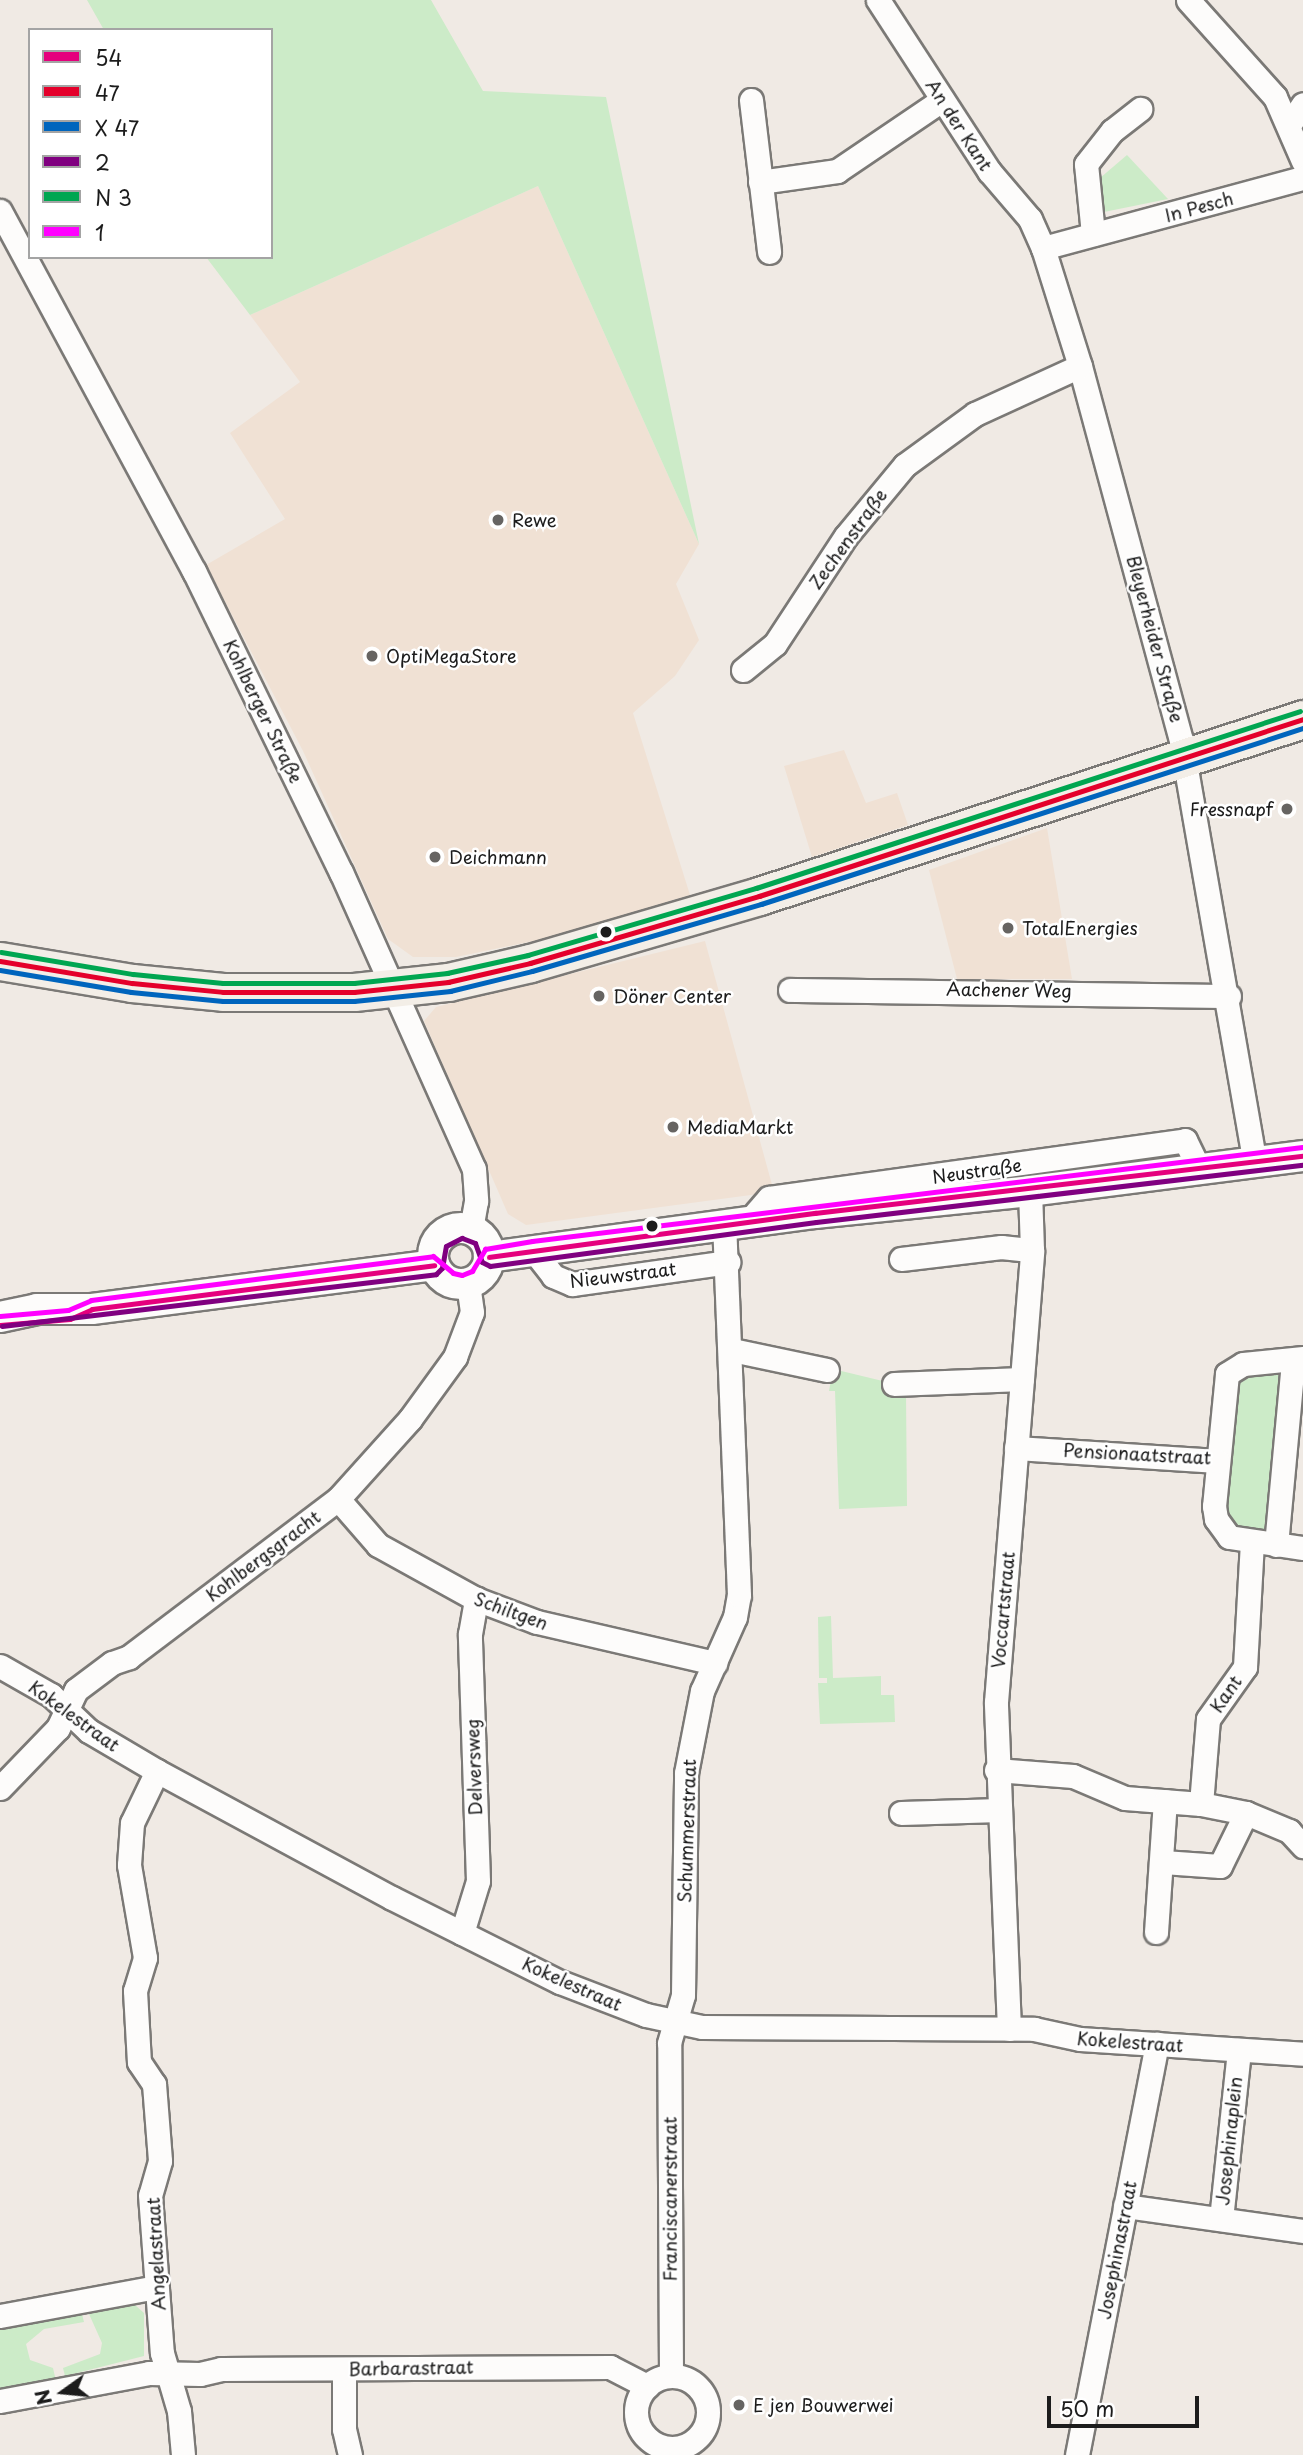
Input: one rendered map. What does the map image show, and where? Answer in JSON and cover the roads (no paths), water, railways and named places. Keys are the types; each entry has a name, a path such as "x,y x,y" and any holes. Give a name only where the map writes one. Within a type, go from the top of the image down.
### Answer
{"main road":[{"path":"0,961 179,989 394,989 477,976 582,948 833,873 1303,719"}],"street":[{"name":"An der Kant","path":"877,0 989,171 1030,219 1043,248"},
{"path":"1188,0 1256,74 1289,125 1303,161"},
{"path":"751,100 769,252"},
{"path":"760,182 836,171 942,100"},
{"path":"1289,125 1303,104"},
{"path":"1094,234 1086,164 1112,131 1140,109"},
{"name":"In Pesch","path":"1043,248 1303,178"},
{"name":"Kohlberger Straße","path":"0,211 194,571 394,989 474,1169 476,1201 471,1230"},
{"name":"Bleyerheider Straße","path":"1043,248 1080,366 1185,757 1229,996 1255,1163"},
{"name":"Zechenstraße","path":"743,670 775,644 846,536 905,465 975,414 1080,366"},
{"name":"Aachener Weg","path":"790,990 1229,996"},
{"name":"Neustraße","path":"736,1225 769,1198 1185,1140 1199,1170"},
{"path":"489,1258 533,1250 1303,1156"},
{"name":"Voccartstraat","path":"1009,2029 996,1770 996,1702 1032,1250 1030,1191"},
{"name":"Schummerstraat","path":"674,2022 682,1995 686,1773 702,1691 735,1617 739,1595 728,1262 736,1225"},
{"path":"471,1230 482,1237 489,1258 484,1273 468,1283 448,1281 434,1265 434,1248 444,1234 471,1230"},
{"path":"901,1259 1001,1247 1032,1250"},
{"name":"Nieuwstraat","path":"533,1250 553,1276 572,1284 728,1262"},
{"path":"0,1317 68,1306 92,1309 434,1265"},
{"name":"Kohlbergsgracht","path":"0,1788 68,1713 76,1690 112,1663 129,1657 338,1499 445,1373 467,1333 472,1312 468,1283"},
{"path":"0,1325 70,1319 92,1309"},
{"path":"732,1350 827,1370"},
{"path":"1276,1545 1298,1359"},
{"name":"Pensionaatstraat","path":"1016,1448 1218,1461 1227,1374 1243,1364 1298,1359"},
{"path":"894,1384 1022,1378"},
{"path":"1218,1461 1216,1519 1229,1537 1303,1548"},
{"name":"Schiltgen","path":"338,1499 378,1545 476,1599 537,1622 715,1663"},
{"name":"Kant","path":"1201,1804 1208,1719 1245,1667 1252,1542"},
{"name":"Delversweg","path":"462,1933 478,1881 470,1634 476,1599"},
{"name":"Kokelestraat","path":"0,1666 51,1695 89,1731 156,1771 462,1933 598,1999 674,2022 789,2029 1009,2029 1157,2044 1303,2054"},
{"path":"996,1770 1073,1776 1125,1798 1201,1804 1245,1813 1289,1830 1303,1846"},
{"name":"Angelastraat","path":"156,1771 128,1840 145,1958 135,1991 139,2062 154,2084 160,2161 150,2195 156,2287 162,2353 170,2371 183,2455"},
{"path":"1156,1932 1163,1861 1165,1801"},
{"path":"901,1813 1000,1810"},
{"path":"1163,1861 1220,1866 1245,1813"},
{"name":"Franciscanerstraat","path":"671,2375 669,2043 674,2022"},
{"name":"Josephinastraat","path":"1076,2455 1157,2044"},
{"name":"Josephinaplein","path":"1125,2206 1221,2219 1239,2050"},
{"path":"1221,2219 1303,2231"},
{"path":"0,2316 156,2287"},
{"name":"Barbarastraat","path":"0,2401 170,2371 200,2374 220,2369 610,2367 647,2386"},
{"path":"344,2369 344,2429 350,2455"},
{"path":"671,2375 690,2380 703,2393 703,2448 671,2452 643,2435 638,2404 647,2386 671,2375"}],"place":[{"name":"Rewe","path":"498,520"},
{"name":"OptiMegaStore","path":"372,656"},
{"name":"Fressnapf","path":"1287,809"},
{"name":"Deichmann","path":"435,857"},
{"name":"TotalEnergies","path":"1008,928"},
{"name":"Döner Center","path":"599,996"},
{"name":"MediaMarkt","path":"673,1127"},
{"name":"E jen Bouwerwei","path":"739,2405"}]}
